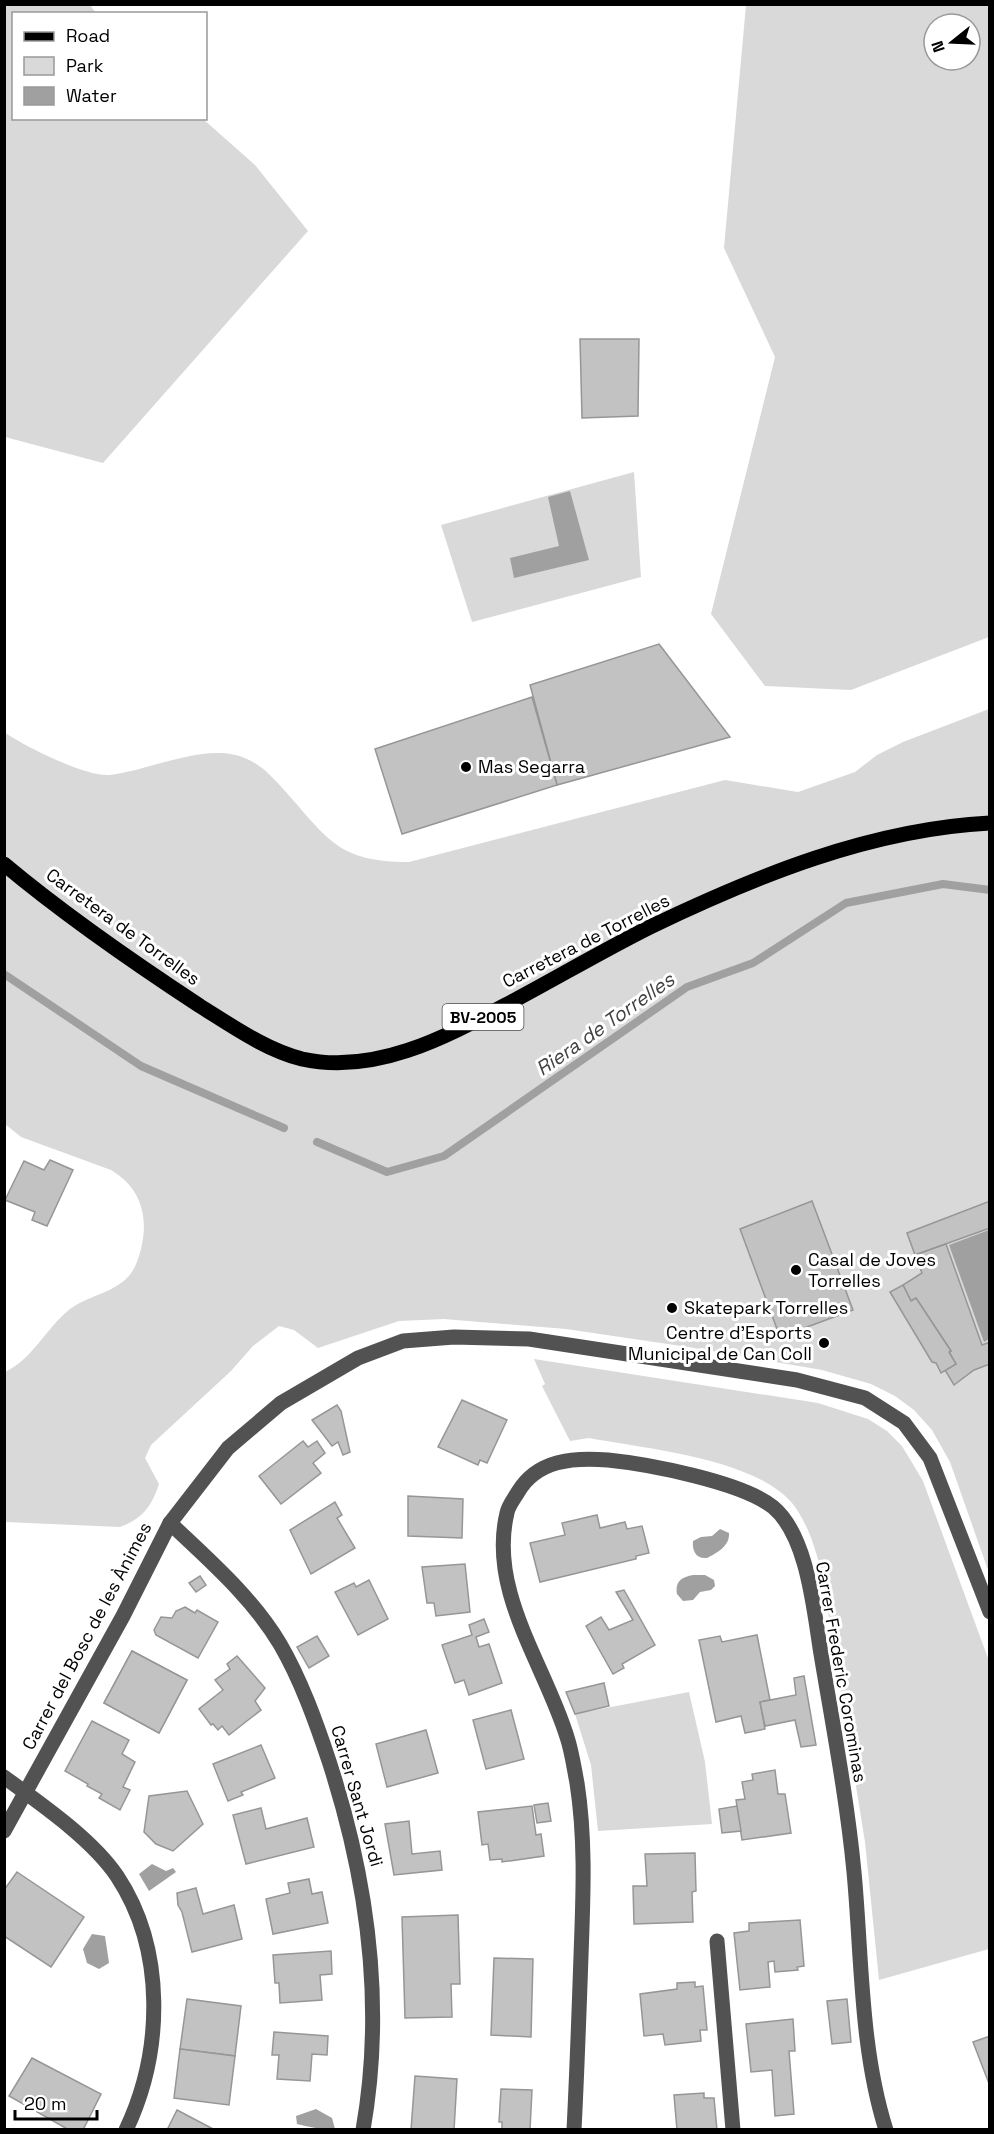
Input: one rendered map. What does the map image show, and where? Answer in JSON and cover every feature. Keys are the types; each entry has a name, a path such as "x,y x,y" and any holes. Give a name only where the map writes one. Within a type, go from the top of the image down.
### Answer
{"main road":[{"name":"Carretera de Torrelles","path":"4,864 111,946 264,1044 301,1058 326,1062 356,1061 382,1058 447,1036 648,929 754,882 870,842 919,831 990,823"}],"street":[{"name":"Carrer del Bosc de les Ànimes","path":"4,1831 123,1616 170,1523 228,1448 281,1403 358,1358 403,1341 454,1337 529,1339 797,1380 865,1398 888,1411 916,1436 930,1458 990,1612"},
{"name":"Carrer Frederic Corominas","path":"574,2130 583,1888 583,1836 577,1784 568,1739 510,1594 502,1554 507,1510 526,1478 570,1458 610,1460 746,1491 774,1508 791,1531 803,1562 824,1673 853,1863 872,2078 886,2130"},
{"name":"Carrer Sant Jordi","path":"170,1523 229,1578 280,1643 320,1733 339,1792 357,1856 370,1945 369,2097 363,2130"},
{"path":"4,1777 26,1792 88,1844 117,1875 136,1911 147,1946 155,1995 150,2051 139,2102 126,2130"},
{"path":"717,1941 733,2130"}],"green space":[{"path":"4,5 90,5 95,12 12,12 12,120 204,120 255,165 308,231 103,463 5,437"},
{"path":"746,5 989,5 989,637 851,690 765,686 711,614 775,357 724,248"},
{"path":"634,472 641,577 472,622 441,525"},
{"path":"989,709 989,1573 950,1462 932,1430 914,1410 895,1396 871,1384 822,1370 688,1347 566,1329 444,1319 399,1321 318,1348 294,1330 279,1326 253,1346 231,1371 151,1445 145,1458 159,1484 153,1499 140,1516 120,1527 5,1522 5,1372 24,1359 70,1309 127,1278 139,1257 144,1225 136,1194 121,1177 111,1170 21,1137 5,1124 4,732 55,760 86,771 109,775 179,758 215,753 232,754 247,759 268,773 324,835 336,844 366,858 409,862 725,780 798,792 855,772 877,755 903,742"},
{"path":"534,1359 818,1403 868,1419 887,1431 902,1446 923,1481 989,1661 989,1949 879,1980 865,1842 822,1575 807,1528 792,1503 774,1488 752,1475 698,1458 589,1438 570,1441 542,1386 545,1384"},
{"path":"689,1692 705,1762 712,1824 598,1831 591,1765 575,1714"}],"water":[{"path":"570,491 589,560 514,578 510,558 559,546 548,497"},
{"path":"989,1230 989,1339 984,1342 949,1245"},
{"path":"720,1529 729,1533 725,1545 707,1558 697,1556 693,1548 693,1541 701,1537 712,1536"},
{"path":"705,1575 714,1580 715,1586 711,1590 700,1592 693,1600 683,1601 677,1594 678,1583 683,1578"},
{"path":"152,1864 166,1871 173,1868 176,1872 149,1891 139,1874"},
{"path":"92,1934 105,1936 109,1963 99,1969 87,1963 83,1949"},
{"path":"316,2109 332,2118 335,2129 320,2129 297,2124 296,2116"}],"building":[{"path":"580,339 639,339 638,416 582,418"},
{"path":"659,644 730,737 557,785 530,685"},
{"name":"Mas Segarra","path":"532,697 557,785 402,834 375,749"},
{"path":"50,1160 73,1170 47,1226 32,1220 35,1212 5,1200 24,1161 44,1170"},
{"name":"Casal de Joves Torrelles","path":"812,1201 853,1310 780,1337 740,1229"},
{"path":"990,1201 990,1228 915,1255 907,1233"},
{"path":"946,1244 982,1345 990,1342 990,1364 974,1370 954,1385 945,1370 956,1364 949,1352 951,1351 916,1298 911,1301 903,1285 922,1273 915,1255"},
{"path":"903,1285 911,1301 916,1298 951,1351 949,1352 956,1364 941,1373 890,1292"},
{"path":"462,1400 507,1420 487,1463 480,1460 478,1465 438,1447"},
{"path":"337,1405 341,1411 350,1452 343,1455 338,1442 332,1446 312,1420"},
{"path":"303,1441 308,1447 317,1441 325,1453 313,1463 321,1473 281,1504 259,1476"},
{"path":"408,1496 463,1499 462,1538 408,1536"},
{"path":"335,1502 342,1515 337,1518 355,1548 311,1574 290,1530"},
{"path":"597,1515 600,1528 625,1522 627,1529 642,1526 649,1553 636,1556 636,1559 540,1582 530,1543 565,1535 562,1523"},
{"path":"465,1564 470,1612 436,1616 434,1603 427,1603 422,1567"},
{"path":"200,1576 206,1585 196,1592 189,1583"},
{"path":"369,1580 388,1619 358,1635 335,1592 354,1583 356,1587"},
{"path":"624,1590 655,1645 622,1664 624,1668 613,1674 586,1626 601,1617 609,1630 633,1620 616,1592"},
{"path":"185,1607 195,1613 197,1610 218,1622 198,1658 156,1635 154,1630 161,1617 172,1618 176,1611"},
{"path":"484,1619 489,1632 476,1637 479,1647 489,1644 502,1683 469,1695 464,1680 455,1683 442,1645 472,1635 469,1625"},
{"path":"757,1635 770,1700 760,1702 765,1729 745,1733 741,1716 716,1722 699,1640 720,1636 722,1642"},
{"path":"317,1636 329,1656 309,1668 297,1647"},
{"path":"132,1651 187,1680 159,1733 104,1703","holes":["140,1675 159,1685 148,1707 128,1697"]},
{"path":"132,1651 187,1680 159,1733 104,1703"},
{"path":"237,1656 265,1688 255,1701 261,1710 229,1735 222,1726 218,1730 213,1724 211,1725 199,1709 223,1690 215,1680 230,1669 227,1664"},
{"path":"804,1676 816,1745 801,1747 795,1720 765,1726 760,1702 796,1695 794,1678"},
{"path":"604,1683 609,1706 575,1714 566,1692"},
{"path":"511,1710 524,1759 486,1769 473,1720"},
{"path":"92,1721 129,1740 122,1754 135,1762 123,1787 130,1790 120,1810 99,1798 102,1794 87,1786 88,1784 65,1771"},
{"path":"426,1730 438,1773 387,1787 376,1744"},
{"path":"261,1745 275,1778 241,1792 243,1795 228,1801 213,1764"},
{"path":"775,1770 778,1794 785,1794 791,1833 742,1840 736,1800 745,1799 742,1782 753,1780 752,1774"},
{"path":"187,1791 203,1824 173,1851 156,1844 144,1832 149,1796"},
{"path":"548,1803 551,1821 537,1823 534,1805"},
{"path":"532,1806 536,1835 541,1834 544,1856 502,1862 502,1859 490,1860 488,1844 482,1845 478,1812"},
{"path":"737,1806 741,1831 722,1833 719,1809"},
{"path":"261,1808 266,1829 307,1818 314,1847 246,1864 233,1815"},
{"path":"409,1821 412,1854 440,1851 442,1870 394,1875 385,1824"},
{"path":"695,1853 696,1891 692,1892 693,1922 634,1924 633,1886 647,1886 645,1854"},
{"path":"17,1872 84,1917 51,1967 4,1936 4,1890"},
{"path":"309,1879 312,1894 322,1892 328,1923 273,1934 266,1899 290,1893 288,1883"},
{"path":"196,1888 203,1914 234,1905 242,1939 192,1952 182,1912 178,1905 177,1893"},
{"path":"458,1915 460,1984 451,1984 452,2017 405,2018 402,1917"},
{"path":"800,1920 804,1966 797,1967 798,1970 775,1972 774,1961 768,1962 770,1987 740,1990 734,1933 749,1931 749,1923"},
{"path":"331,1951 332,1974 320,1975 322,2000 280,2003 279,1983 275,1983 273,1955"},
{"path":"494,1958 533,1959 531,2037 491,2035"},
{"path":"695,1982 695,1987 703,1986 707,2030 700,2030 701,2041 665,2045 663,2034 644,2036 640,1994 677,1989 677,1983"},
{"path":"187,1999 241,2006 235,2056 180,2049"},
{"path":"847,1999 851,2042 832,2044 827,2001"},
{"path":"793,2019 795,2051 789,2051 794,2114 775,2116 772,2070 751,2072 746,2024"},
{"path":"274,2032 328,2036 327,2055 312,2054 310,2081 277,2079 279,2055 272,2055"},
{"path":"990,2036 990,2086 973,2042"},
{"path":"180,2049 235,2056 229,2105 174,2098"},
{"path":"32,2058 101,2094 83,2130 69,2130 9,2096"},
{"path":"415,2076 457,2079 454,2130 411,2130"},
{"path":"501,2089 532,2090 530,2130 502,2130 502,2122 499,2122"},
{"path":"704,2093 704,2098 714,2098 717,2130 677,2130 674,2095"},
{"path":"177,2110 215,2130 167,2130"}],"waterway":[{"name":"Riera de Torrelles","path":"317,1142 387,1172 444,1156 687,987 753,963 846,903 943,884 990,890"},
{"name":"Riera de Torrelles","path":"4,974 141,1066 284,1128"}],"place":[{"name":"Mas Segarra","path":"466,767"},
{"name":"Casal de Joves Torrelles","path":"796,1270"},
{"name":"Skatepark Torrelles","path":"672,1308"},
{"name":"Centre d'Esports Municipal de Can Coll","path":"824,1343"}]}
